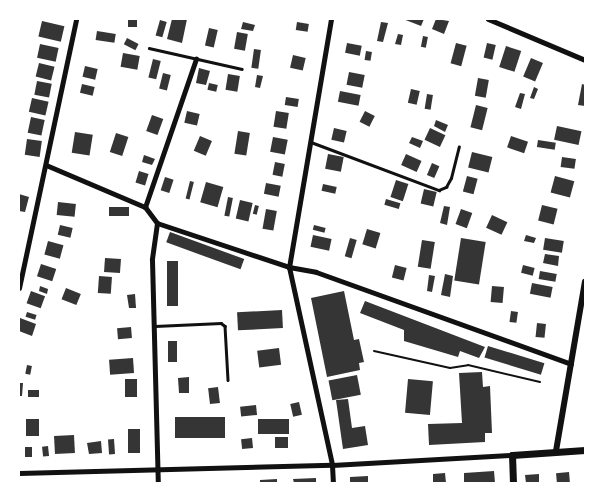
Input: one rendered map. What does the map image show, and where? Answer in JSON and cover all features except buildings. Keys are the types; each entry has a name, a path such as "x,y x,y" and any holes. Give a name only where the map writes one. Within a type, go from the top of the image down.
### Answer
{"main road":[{"path":"513,483 512,455 585,450"}],"street":[{"path":"19,288 76,19"},
{"path":"331,19 289,267 332,465 333,483"},
{"path":"488,19 585,60"},
{"path":"145,208 196,59"},
{"path":"46,165 145,208 157,224 289,267 316,272 571,364"},
{"path":"157,224 152,260 158,483"},
{"path":"556,451 585,281"},
{"path":"19,473 332,465 512,455"}],"lane":[{"path":"149,48 242,69"},
{"path":"311,142 439,190 446,187 451,178 460,147"},
{"path":"153,326 221,323 225,326 228,380"}],"path":[{"path":"374,351 450,368 468,365 540,382"}]}
